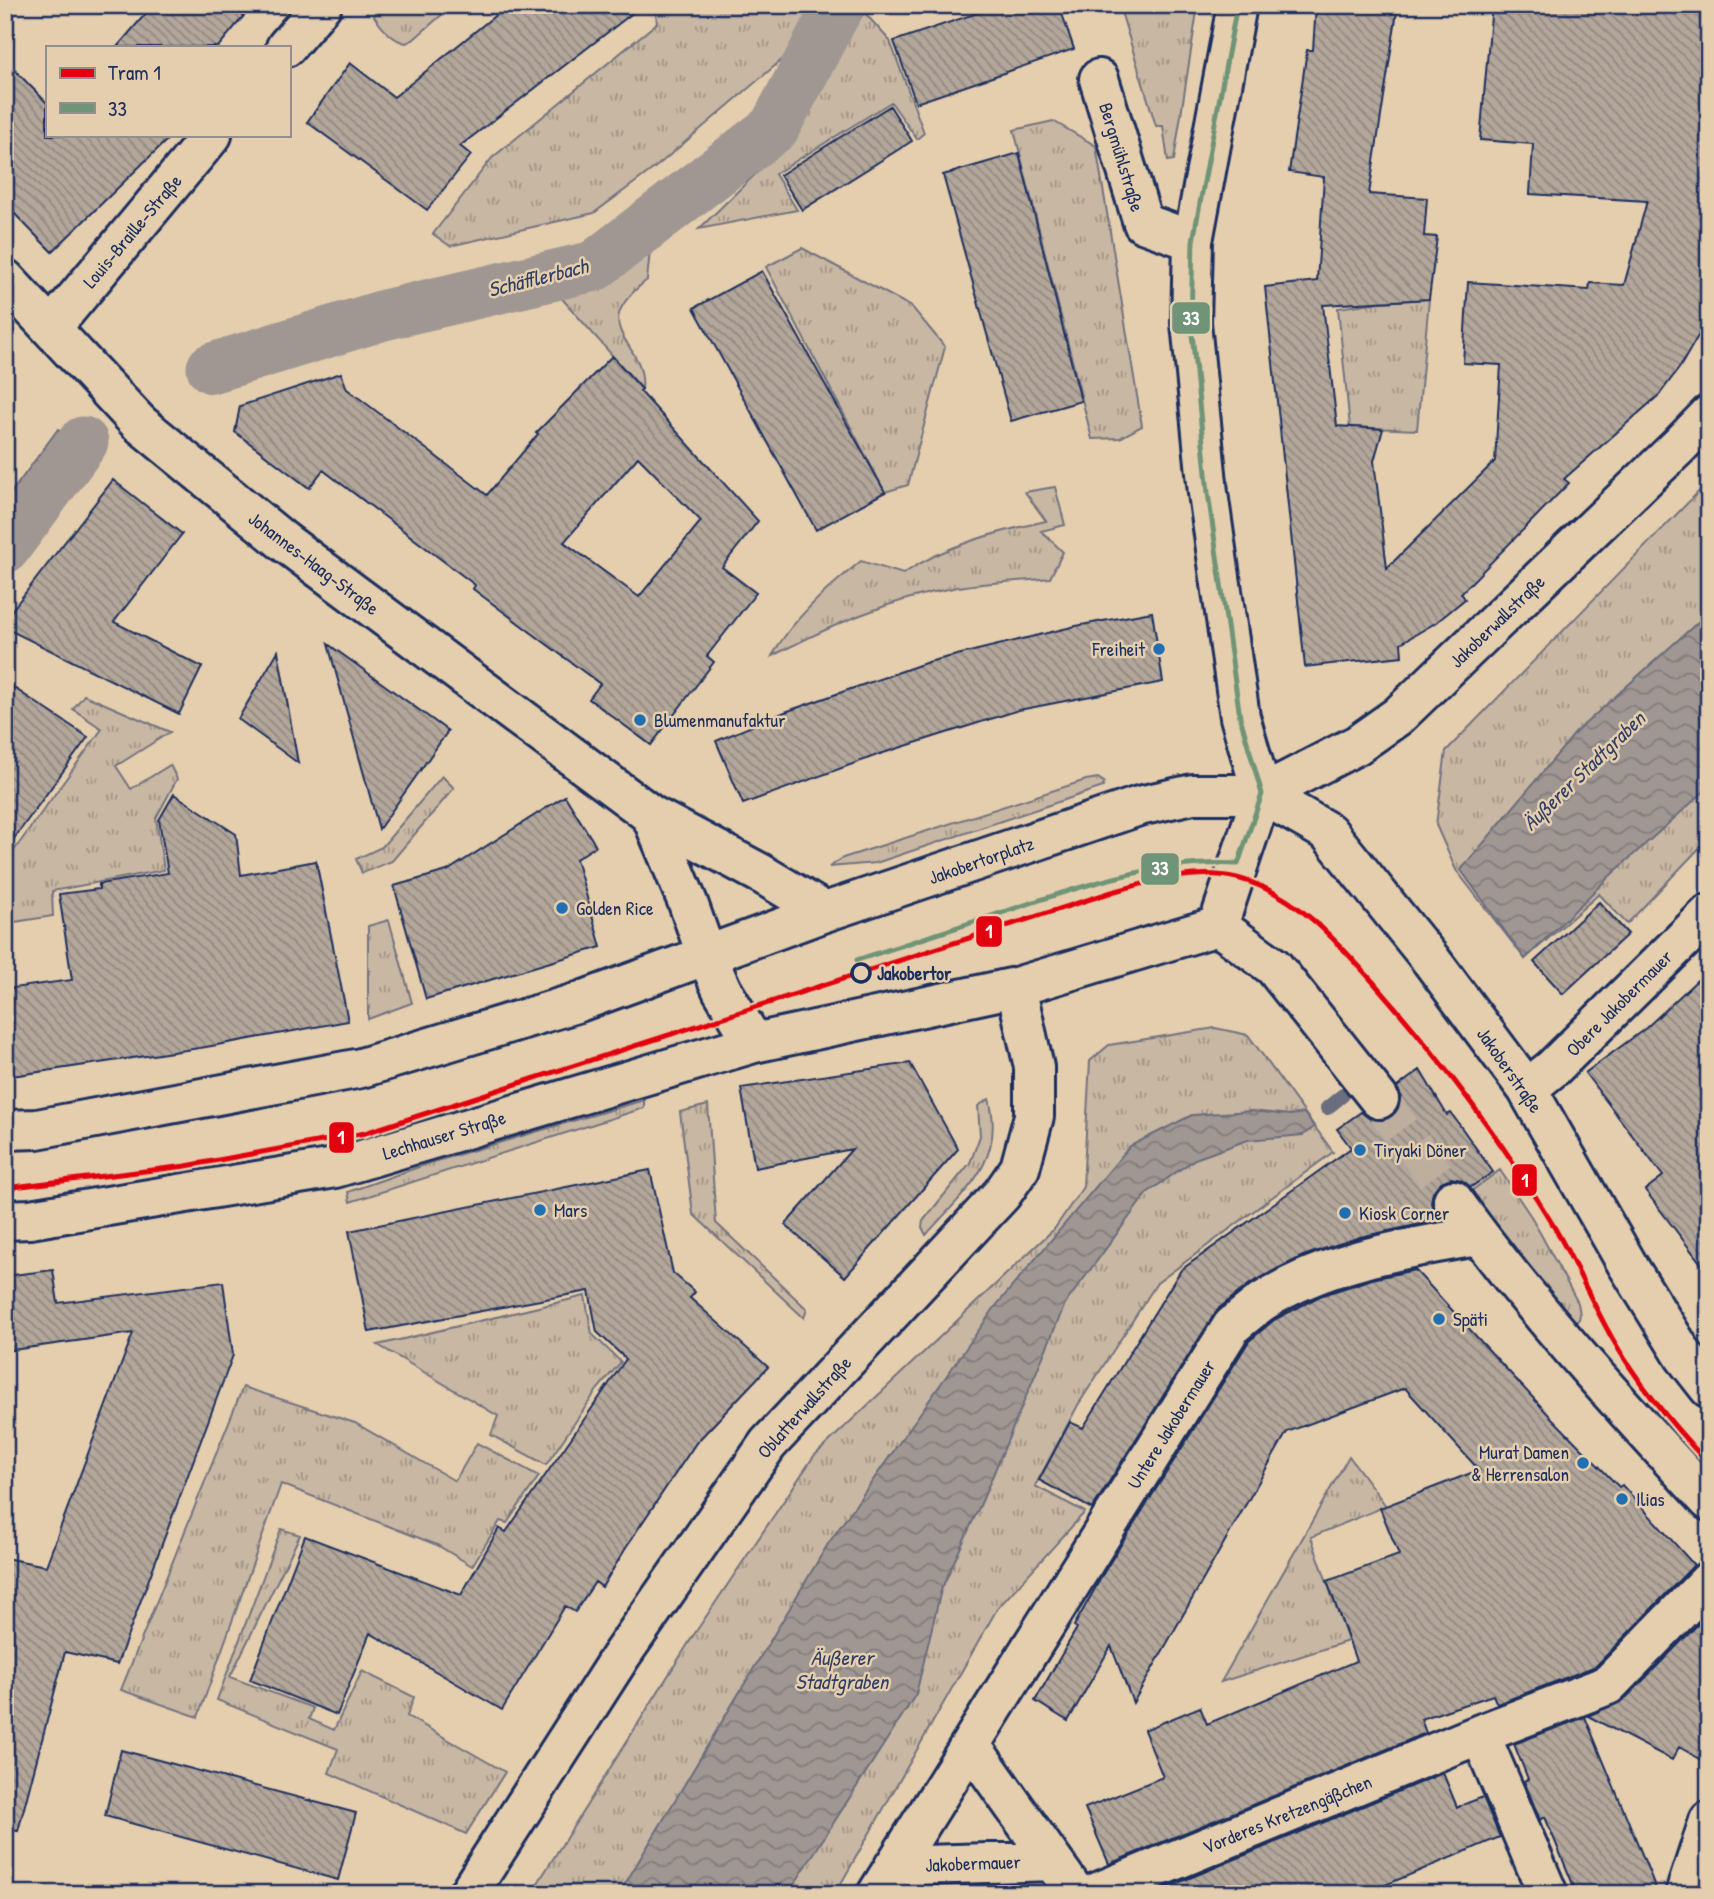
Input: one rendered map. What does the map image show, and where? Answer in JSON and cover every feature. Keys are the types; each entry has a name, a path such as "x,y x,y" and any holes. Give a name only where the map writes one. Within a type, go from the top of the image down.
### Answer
{"street":[{"path":"287,46 322,5"},
{"path":"1218,926 1262,794 1240,717 1208,493 1191,323 1193,242 1237,5"},
{"name":"Bergmühlstraße","path":"1099,79 1143,223 1193,242"},
{"name":"Louis-Braille-Straße","path":"52,327 211,136"},
{"name":"Johannes-Haag-Straße","path":"5,279 139,423 264,525 651,815 760,873 825,912"},
{"name":"Jakoberwallstraße","path":"1262,794 1357,745 1398,716 1709,415"},
{"name":"Jakobertorplatz","path":"707,957 825,912 1139,806 1192,794 1262,794"},
{"name":"Jakoberstraße","path":"1262,794 1328,832 1431,960 1527,1089 1627,1264 1684,1356 1709,1388"},
{"path":"651,815 688,903 707,957 722,990 754,1043 1016,987 1218,926"},
{"name":"Obere Jakobermauer","path":"1527,1089 1553,1068 1709,914"},
{"path":"1218,926 1274,967 1379,1099"},
{"path":"5,1130 37,1129 361,1068 576,1003 707,957"},
{"name":"Oblatterwallstraße","path":"468,1894 620,1657 768,1444 1002,1194 1020,1168 1034,1116 1034,1067 1016,987"},
{"name":"Lechhauser Straße","path":"5,1220 30,1219 335,1168 754,1043"},
{"path":"1453,1200 1478,1236 1593,1374 1709,1502"},
{"name":"Untere Jakobermauer","path":"886,1880 1232,1326 1263,1301 1316,1275 1410,1247 1478,1236"},
{"name":"Vorderes Kretzengäßchen","path":"1093,1894 1480,1734 1608,1685 1709,1581"},
{"path":"1480,1734 1548,1894"},
{"path":"969,1748 979,1757 1076,1894"},
{"path":"1685,1894 1709,1821"},
{"name":"Jakobermauer","path":"886,1880 1052,1861"}],"green space":[{"path":"378,5 453,5 406,43 392,36 374,16"},
{"path":"655,5 821,5 797,47 657,166 594,213 450,246 433,234 492,158 657,23"},
{"path":"1119,5 1198,5 1174,160 1168,161 1163,126 1156,126"},
{"path":"864,12 890,41 924,133 917,139 891,102 775,174 797,210 699,229 778,152"},
{"path":"1053,121 1096,146 1142,426 1120,438 1092,439 1014,130"},
{"path":"802,248 912,307 945,347 908,485 885,492 766,267"},
{"path":"650,251 647,280 628,297 620,312 618,324 636,358 641,372 642,389 557,293 595,282"},
{"path":"1429,299 1417,430 1350,427 1338,308"},
{"path":"1709,481 1709,838 1627,924 1599,894 1525,959 1456,870 1436,825 1446,751"},
{"path":"1055,487 1065,525 1041,531 1063,552 1050,578 965,586 905,599 838,624 772,656 801,616 861,561 903,574 954,547 1046,521 1025,492"},
{"path":"84,695 170,732 116,766 131,789 170,765 177,779 156,818 164,870 52,891 53,916 15,922 5,933 5,863 102,729 73,709"},
{"path":"442,776 454,788 392,861 362,873 356,859 382,847"},
{"path":"1098,778 1104,782 1103,787 876,863 829,867 843,858"},
{"path":"389,920 412,1003 368,1019 368,926"},
{"path":"1215,1028 1248,1035 1333,1152 1157,1283 1078,1405 1035,1486 1085,1512 997,1609 835,1894 531,1894 693,1636 814,1456 1055,1228 1083,1187 1090,1061 1109,1045"},
{"path":"989,1099 993,1121 987,1158 967,1189 926,1235 922,1227 923,1221 970,1163 980,1136 978,1106"},
{"path":"644,1100 644,1108 350,1202 348,1192 430,1163"},
{"path":"708,1105 716,1223 807,1309 804,1318 693,1214 680,1112"},
{"path":"1500,1170 1532,1218 1578,1303 1579,1319 1573,1327 1463,1197"},
{"path":"585,1296 592,1334 621,1362 597,1390 546,1465 491,1435 498,1416 378,1345"},
{"path":"243,1387 355,1423 455,1481 477,1443 539,1476 507,1523 500,1521 472,1566 437,1545 281,1484 198,1717 121,1690"},
{"path":"1349,1456 1386,1506 1311,1537 1348,1641 1221,1682"},
{"path":"281,1529 300,1535 230,1677 313,1708 309,1719 334,1730 362,1671 414,1697 407,1716 505,1772 466,1834 329,1773 338,1749 217,1700"}],"water":[{"path":"58,429 91,465 5,583 5,501"},
{"path":"1709,612 1709,787 1612,874 1525,959 1461,870 1576,732"},
{"name":"Äußerer Stadtgraben","path":"1251,1111 1290,1115 1304,1113 1314,1127 1303,1135 1248,1140 1195,1159 1147,1193 1065,1304 982,1501 941,1590 916,1694 788,1894 619,1894 828,1544 995,1307 1130,1146 1192,1115"}],"building":[{"path":"153,5 253,5 219,46 118,46"},
{"path":"508,5 643,5 460,146 471,155 427,210 307,122 350,63 394,97"},
{"path":"1001,5 1059,5 1074,49 916,103 894,41"},
{"path":"1316,5 1398,5 1369,194 1427,198 1424,236 1437,237 1429,299 1323,305 1337,426 1383,429 1374,461 1387,568 1495,461 1501,365 1463,363 1468,282 1589,290 1590,283 1624,285 1647,201 1530,194 1533,144 1480,140 1492,5 1705,5 1709,317 1680,367 1659,395 1564,479 1569,483 1461,593 1465,599 1437,622 1401,643 1402,656 1305,667 1265,287 1317,281 1324,177 1289,172 1307,50 1313,50"},
{"path":"5,60 46,102 46,136 171,136 52,252 5,204"},
{"path":"890,106 912,141 802,210 780,175"},
{"path":"1019,153 1081,401 1011,421 943,175"},
{"path":"762,271 885,492 816,530 694,308"},
{"path":"612,356 642,389 640,391 758,521 722,567 756,593 707,656 714,662 651,745 589,699 600,684 473,589 475,585 323,470 309,488 235,432 240,406 341,373 347,389 487,495 538,434 536,433","holes":["638,457 701,521 639,597 564,542"]},
{"path":"113,480 182,534 114,622 202,667 179,714 5,628 5,619"},
{"path":"1152,612 1163,682 1019,710 880,754 743,804 716,741 785,712 928,662 1076,626"},
{"path":"328,644 448,731 379,829"},
{"path":"278,651 298,763 238,719"},
{"path":"5,682 88,737 5,851"},
{"path":"174,794 236,834 241,875 316,861 348,1021 206,1047 5,1077 5,989 72,980 59,894 99,889 99,884 168,873 159,820"},
{"path":"565,796 596,846 576,859 601,947 426,999 394,886 447,871"},
{"path":"1599,902 1628,934 1563,994 1534,962"},
{"path":"1709,969 1709,1274 1645,1190 1663,1176 1585,1073 1646,1028"},
{"path":"910,1063 958,1149 845,1277 785,1225 852,1149 755,1168 741,1088"},
{"path":"1420,1070 1447,1115 1451,1113 1493,1172 1471,1187 1461,1180 1451,1178 1441,1182 1433,1192 1431,1203 1435,1213 1421,1224 1360,1237 1303,1256 1251,1283 1218,1309 1092,1509 1039,1480 1070,1422 1083,1428 1181,1270 1351,1148 1337,1129 1361,1112 1370,1119 1382,1121 1393,1116 1400,1106 1401,1096 1397,1087"},
{"path":"650,1170 673,1273 695,1292 690,1298 768,1367 696,1443 602,1587 595,1582 575,1612 565,1606 502,1710 370,1633 337,1715 250,1680 305,1536 461,1595 499,1528 506,1532 626,1359 597,1332 589,1291 369,1332 349,1231"},
{"path":"53,1270 58,1303 223,1282 233,1355 117,1664 65,1652 18,1831 5,1829 5,1558 46,1566 133,1333 5,1351 5,1276"},
{"path":"1415,1270 1547,1413 1619,1487 1622,1485 1694,1565 1596,1666 1497,1704 1493,1695 1421,1719 1426,1733 1109,1864 1085,1808 1163,1777 1144,1730 1200,1707 1207,1724 1356,1661 1327,1581 1399,1555 1380,1508 1479,1470 1405,1388 1287,1432 1133,1703 1111,1646 1068,1721 1035,1701 1077,1628 1074,1626 1107,1567 1249,1341 1274,1320 1320,1296 1372,1279"},
{"path":"1709,1613 1709,1764 1679,1747 1672,1760 1588,1716 1624,1700"},
{"path":"1585,1717 1658,1894 1577,1894 1545,1817 1540,1820 1524,1781 1528,1779 1514,1744"},
{"path":"121,1750 356,1813 338,1880 105,1816"},
{"path":"1443,1773 1457,1807 1483,1797 1500,1837 1364,1894 1151,1894"}],"waterway":[{"name":"Schäfflerbach","path":"212,368 384,315 594,266 774,128 839,5"},
{"name":"Schäfflerbach","path":"5,548 83,442"},
{"name":"Äußerer Stadtgraben","path":"1327,1108 1343,1095"}],"tunnel":[{"path":"1379,1099 1453,1200"}],"tram line":[{"name":"1","path":"5,1188 186,1166 365,1133 1112,892 1174,877 1222,875 1258,885 1296,906 1329,935 1399,1011 1469,1100 1533,1193 1633,1372 1669,1419 1709,1464"}],"transit line":[{"name":"33","path":"857,960 1090,884 1178,866 1238,864 1262,794 1240,717 1208,493 1191,323 1193,241 1237,5"}],"place":[{"name":"Freiheit","path":"1159,649"},
{"name":"Blumenmanufaktur","path":"640,720"},
{"name":"Golden Rice","path":"562,908"},
{"name":"Jakobertor","path":"861,973"},
{"name":"Tiryaki Döner","path":"1360,1150"},
{"name":"Mars","path":"540,1210"},
{"name":"Kiosk Corner","path":"1345,1213"},
{"name":"Späti","path":"1439,1319"},
{"name":"Murat Damen & Herrensalon","path":"1583,1463"},
{"name":"Ilias","path":"1622,1499"}]}
